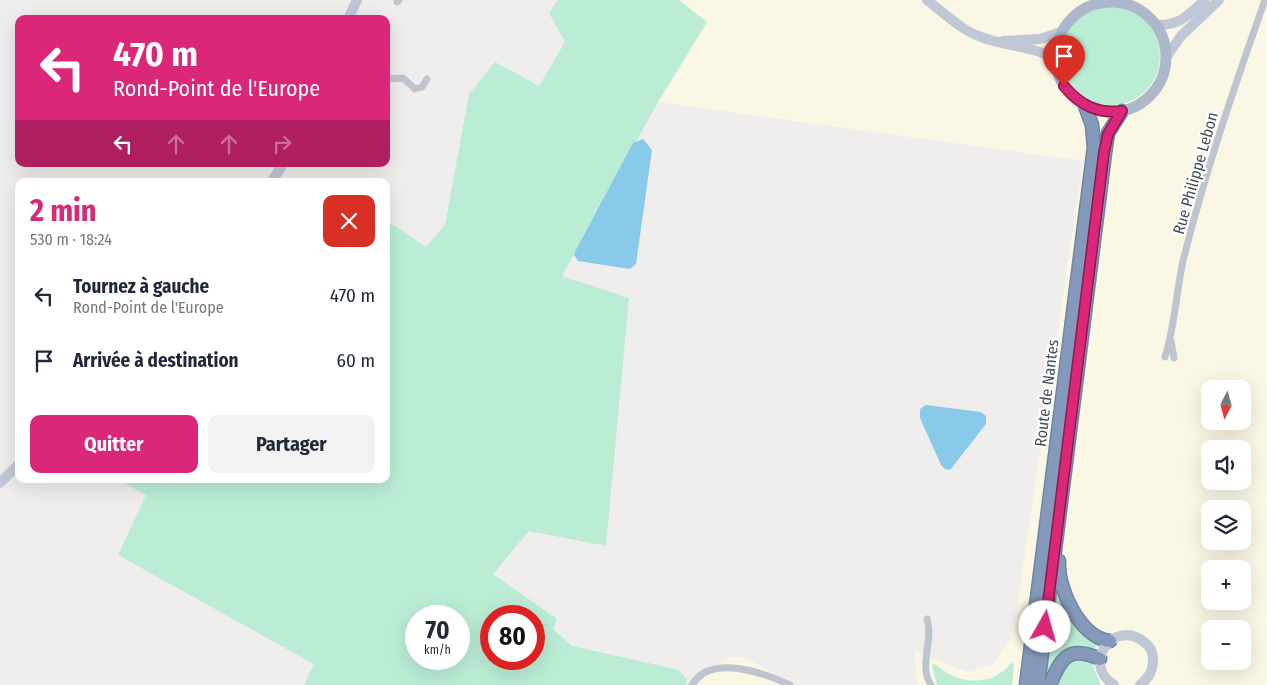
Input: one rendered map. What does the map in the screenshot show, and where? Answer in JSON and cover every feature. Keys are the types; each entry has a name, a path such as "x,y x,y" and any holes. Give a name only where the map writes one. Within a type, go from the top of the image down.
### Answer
{"highway":[{"name":"Route de Nantes","path":"1026,685 1094,147 1092,125 1085,106"},
{"name":"Route de Nantes","path":"1038,685 1106,141 1111,126 1122,111"},
{"path":"1059,514 1062,534 1058,573 1062,589 1087,630 1095,637 1110,641"},
{"path":"1018,685 1031,574 1042,550"},
{"path":"1050,685 1054,671 1068,655 1083,652 1100,659"}],"main road":[{"path":"1103,1 1138,4 1157,25 1164,40 1165,71 1159,85 1149,97 1136,106 1122,111 1103,112 1085,106 1074,98 1064,86 1058,73 1055,59 1056,45 1061,32 1078,12 1103,1"}],"street":[{"path":"350,15 357,0"},
{"path":"927,0 973,34 1046,53 1055,59"},
{"path":"1157,25 1167,25 1181,21 1205,0"},
{"path":"1166,56 1181,36 1219,0"},
{"name":"Rue Philippe Lebon","path":"1165,357 1171,340 1178,286 1201,198 1223,123 1266,0"},
{"path":"996,41 1040,39 1061,32"},
{"path":"390,79 403,78 415,88 422,87 427,79"},
{"path":"274,178 281,167"},
{"path":"1171,340 1174,358"},
{"path":"0,483 15,468"},
{"path":"927,619 929,636 927,674 931,685"},
{"path":"1110,684 1100,668 1103,648 1116,637 1134,636 1149,646 1153,654 1153,667 1144,683"},
{"path":"692,685 697,676 722,668 754,670 790,685"}],"shaded area":[{"path":"679,0 1267,0 1267,685 917,685 915,652 968,672 992,665 1010,640 1017,607 1083,161 658,102 707,23"},
{"path":"745,657 793,685 700,685 703,677 728,658"}],"green space":[{"path":"558,0 679,0 707,22 658,102 562,276 629,298 606,546 529,531 493,574 537,605 480,605 480,670 545,670 545,611 557,619 553,630 573,646 679,670 687,679 686,685 304,685 314,664 118,555 146,495 124,483 390,483 390,223 426,247 445,225 469,94 495,62 539,86 565,42 549,13"},
{"path":"1111,7 1121,8 1138,15 1152,29 1159,46 1159,66 1152,83 1138,97 1121,104 1111,105 1101,104 1084,97 1070,83 1063,66 1062,56 1063,46 1070,29 1084,15 1101,8"},
{"path":"1055,590 1061,594 1098,643 1095,649 1080,647 1068,650 1058,658 1050,671 1045,670"},
{"path":"1074,656 1091,661 1101,685 1051,685"},
{"path":"1011,663 1014,664 1012,685 937,685 932,666 933,664 937,665 945,672 962,679 980,680 989,679 997,675"}],"water":[{"path":"643,139 652,150 636,264 630,269 578,261 574,255 576,250 633,143"},
{"path":"926,405 981,412 986,416 986,424 950,470 945,469 941,465 920,418 920,409"}],"route":[{"path":"1045,627 1104,152 1111,126 1122,111 1103,112 1094,110 1074,98 1064,86"}]}
